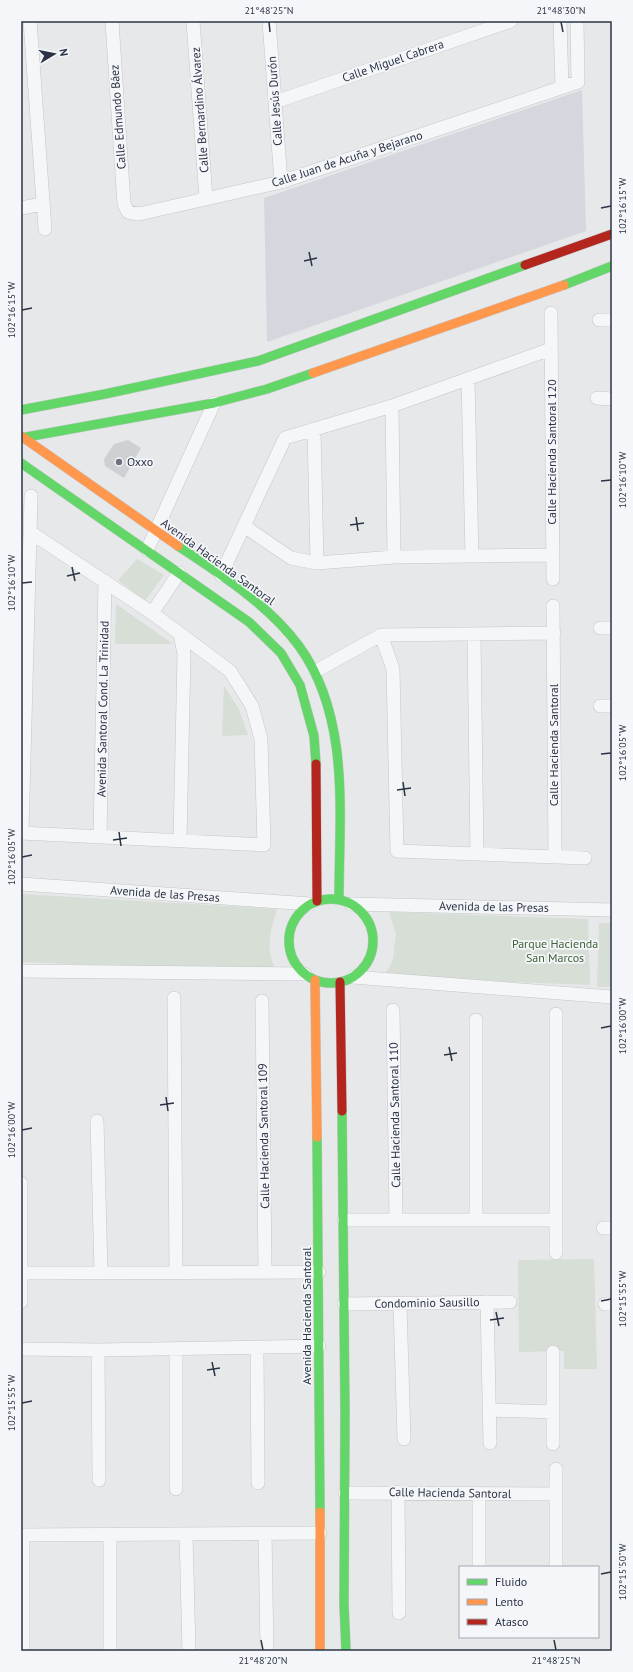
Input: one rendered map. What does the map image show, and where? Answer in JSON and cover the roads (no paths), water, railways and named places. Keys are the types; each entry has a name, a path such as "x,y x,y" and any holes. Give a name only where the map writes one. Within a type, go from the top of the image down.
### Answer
{"street":[{"name":"Calle Edmundo Báez","path":"112,21 124,204 128,212"},
{"name":"Calle Bernardino Álvarez","path":"193,21 206,199"},
{"name":"Calle Jesús Durón","path":"269,21 281,182"},
{"name":"Calle Miguel Cabrera","path":"275,102 511,21"},
{"path":"560,21 562,87"},
{"name":"Calle Juan de Acuña y Bejarano","path":"128,212 139,214 281,182 578,82 577,21"},
{"path":"27,24 45,229"},
{"path":"21,208 43,204"},
{"path":"21,410 112,393 258,361 612,234"},
{"path":"22,437 214,403 267,389 576,281 612,266"},
{"name":"Calle Hacienda Santoral 120","path":"551,313 553,579"},
{"path":"599,320 612,320"},
{"path":"221,575 285,438 392,406 552,349"},
{"path":"468,378 472,556"},
{"path":"598,398 612,399"},
{"path":"147,550 214,403"},
{"path":"392,406 394,557"},
{"path":"314,429 317,562"},
{"name":"Avenida Hacienda Santoral","path":"22,437 221,575 275,618 303,651 316,671 326,697 333,728 338,764 345,902"},
{"path":"21,463 249,622 281,653 300,685 314,736 317,786 313,903"},
{"path":"30,532 152,613 230,671 252,706 261,739 264,845 21,833 30,532 32,496"},
{"path":"244,526 291,558 317,562 394,557 553,555"},
{"path":"152,613 179,573"},
{"name":"Avenida Santoral Cond. La Trinidad","path":"100,837 105,581"},
{"name":"Calle Hacienda Santoral","path":"553,606 554,857"},
{"path":"180,634 184,654 180,840"},
{"path":"316,671 381,635 554,634"},
{"path":"381,635 393,669 397,851 585,858"},
{"path":"474,635 477,854"},
{"name":"Avenida de las Presas","path":"21,884 313,903"},
{"path":"310,977 294,962 289,946 290,930 297,915 313,903 328,899 345,902 363,913 370,926 373,940 371,955 364,968 346,980"},
{"name":"Avenida de las Presas","path":"345,902 612,910"},
{"path":"21,971 310,977 332,983 346,980 612,997"},
{"name":"Avenida Hacienda Santoral","path":"310,977 324,1126 319,1272 319,1346 326,1438 320,1532 320,1651"},
{"path":"346,980 342,1125 345,1436 344,1604 346,1651"},
{"path":"174,998 176,1272"},
{"name":"Calle Hacienda Santoral 109","path":"262,1001 265,1272"},
{"name":"Calle Hacienda Santoral 110","path":"393,1010 396,1220"},
{"path":"556,1014 556,1253"},
{"path":"476,1020 476,1220"},
{"path":"97,1121 101,1272"},
{"path":"324,1126 342,1125"},
{"path":"21,1183 21,1302"},
{"path":"344,1220 556,1220"},
{"path":"21,1273 319,1272"},
{"path":"487,1302 490,1443"},
{"name":"Condominio Sausillo","path":"344,1304 510,1302"},
{"path":"400,1304 404,1439"},
{"path":"21,1349 98,1350 319,1346"},
{"path":"257,1348 258,1483"},
{"path":"176,1349 176,1489"},
{"path":"98,1350 99,1480"},
{"path":"553,1352 553,1444"},
{"path":"490,1410 553,1412"},
{"path":"326,1438 345,1436"},
{"path":"556,1469 556,1566"},
{"path":"398,1492 399,1613"},
{"name":"Calle Hacienda Santoral","path":"345,1493 398,1492 556,1494"},
{"path":"479,1494 479,1566"},
{"path":"23,1651 23,1535 320,1532"},
{"path":"265,1533 266,1651"},
{"path":"110,1534 110,1651"},
{"path":"186,1534 189,1651"}],"place":[{"name":"Oxxo","path":"119,462"}],"park label":[{"name":"Parque Hacienda San Marcos","path":"555,951"}]}
